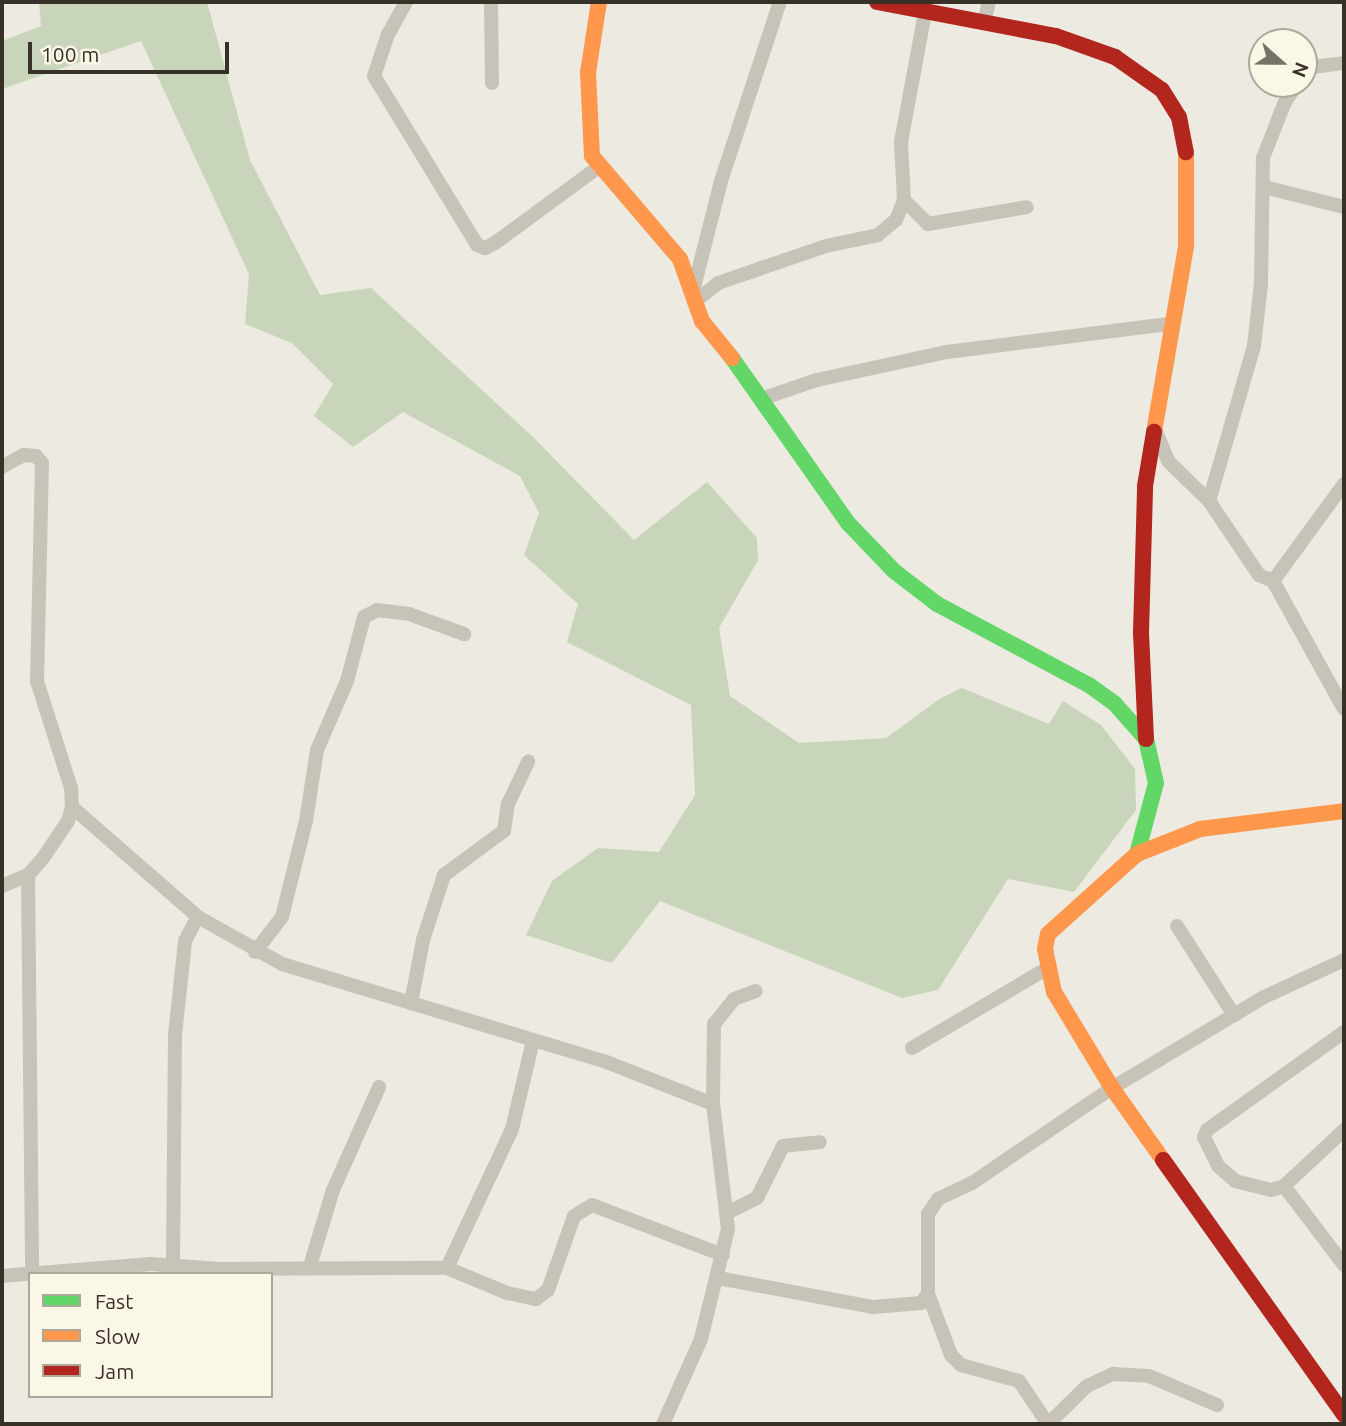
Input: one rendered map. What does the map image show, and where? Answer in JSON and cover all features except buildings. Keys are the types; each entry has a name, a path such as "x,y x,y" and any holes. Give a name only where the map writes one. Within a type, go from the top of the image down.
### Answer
{"street":[{"path":"406,2 388,34 374,76 477,245 490,247 600,166"},
{"path":"491,2 492,83"},
{"path":"599,2 588,72 588,141 600,166 680,259 693,299 713,338 764,398 848,523 894,571 937,604 1089,685 1115,704 1146,739"},
{"path":"693,299 721,181 780,2"},
{"path":"877,2 1056,36 1115,57 1172,101 1186,154 1188,205 1181,282 1170,324 1148,468 1142,633 1146,739 1156,783 1145,836 1137,854"},
{"path":"984,23 989,2"},
{"path":"693,299 718,283 826,246 878,235 896,220 904,201 901,142 925,13"},
{"path":"1318,66 1344,63"},
{"path":"1209,501 1254,346 1261,284 1265,147 1290,98"},
{"path":"1264,187 1344,207"},
{"path":"904,201 928,224 1027,207"},
{"path":"764,398 817,380 947,352 1170,324"},
{"path":"1155,429 1168,461 1209,501 1259,575 1273,581 1344,709"},
{"path":"2,467 24,455 36,456 42,463 37,681 71,788 72,807 60,835 28,875 2,886"},
{"path":"1148,468 1168,461"},
{"path":"1273,581 1344,484"},
{"path":"256,952 282,917 306,821 317,750 347,681 364,617 377,610 409,614 464,634"},
{"path":"411,1003 423,940 444,875 504,831 508,804 528,762"},
{"path":"72,807 198,917 256,952 326,979 604,1061 713,1104"},
{"path":"1344,811 1200,829 1137,854 1048,934 1046,969 1054,992 1112,1088 1344,1415"},
{"path":"28,875 32,1271"},
{"path":"173,1265 175,1035 185,941 198,917"},
{"path":"1177,926 1234,1015"},
{"path":"1217,1405 1149,1376 1113,1374 1087,1386 1048,1424 1019,1381 961,1365 951,1355 928,1294 932,1205 972,1183 1112,1088 1234,1015 1344,960"},
{"path":"912,1048 1046,969"},
{"path":"663,1424 701,1339 718,1278 729,1212 713,1104 714,1024 734,999 756,990"},
{"path":"1344,1032 1207,1130 1204,1137 1218,1166 1235,1181 1255,1189 1284,1186 1344,1130"},
{"path":"447,1268 512,1129 533,1041"},
{"path":"310,1266 333,1190 379,1087"},
{"path":"729,1212 757,1198 783,1146 820,1142"},
{"path":"1284,1186 1344,1265"},
{"path":"2,1276 32,1271 173,1265 220,1269 310,1266 447,1268 507,1293 536,1298 548,1290 574,1216 592,1205 723,1255"},
{"path":"718,1278 873,1307 921,1303 928,1294"}],"green space":[{"path":"39,2 207,2 250,160 320,295 371,288 533,437 634,540 707,482 757,538 758,560 719,628 730,696 799,743 886,738 941,698 962,688 1049,724 1063,701 1101,725 1135,769 1136,810 1074,892 1008,879 938,990 902,998 660,901 612,963 526,935 552,881 598,848 659,852 695,795 691,705 567,642 578,604 524,555 539,513 520,476 403,412 353,447 314,416 333,384 292,343 245,324 249,274 141,41 2,89 2,41 41,26"}],"traffic: fast":[{"path":"732,358 848,523 894,571 937,604 1089,685 1115,704 1146,739 1156,783 1137,854"}],"traffic: slow":[{"path":"599,2 588,72 592,156 680,259 702,321 732,358"},
{"path":"1154,432 1186,246 1186,152"},
{"path":"1163,1160 1112,1088 1054,992 1045,949 1048,934 1137,854 1200,829 1344,811"}],"traffic: jam":[{"path":"877,2 1056,36 1115,57 1162,90 1179,117 1186,152"},
{"path":"1146,739 1141,633 1145,486 1154,432"},
{"path":"1163,1160 1344,1415"}]}
